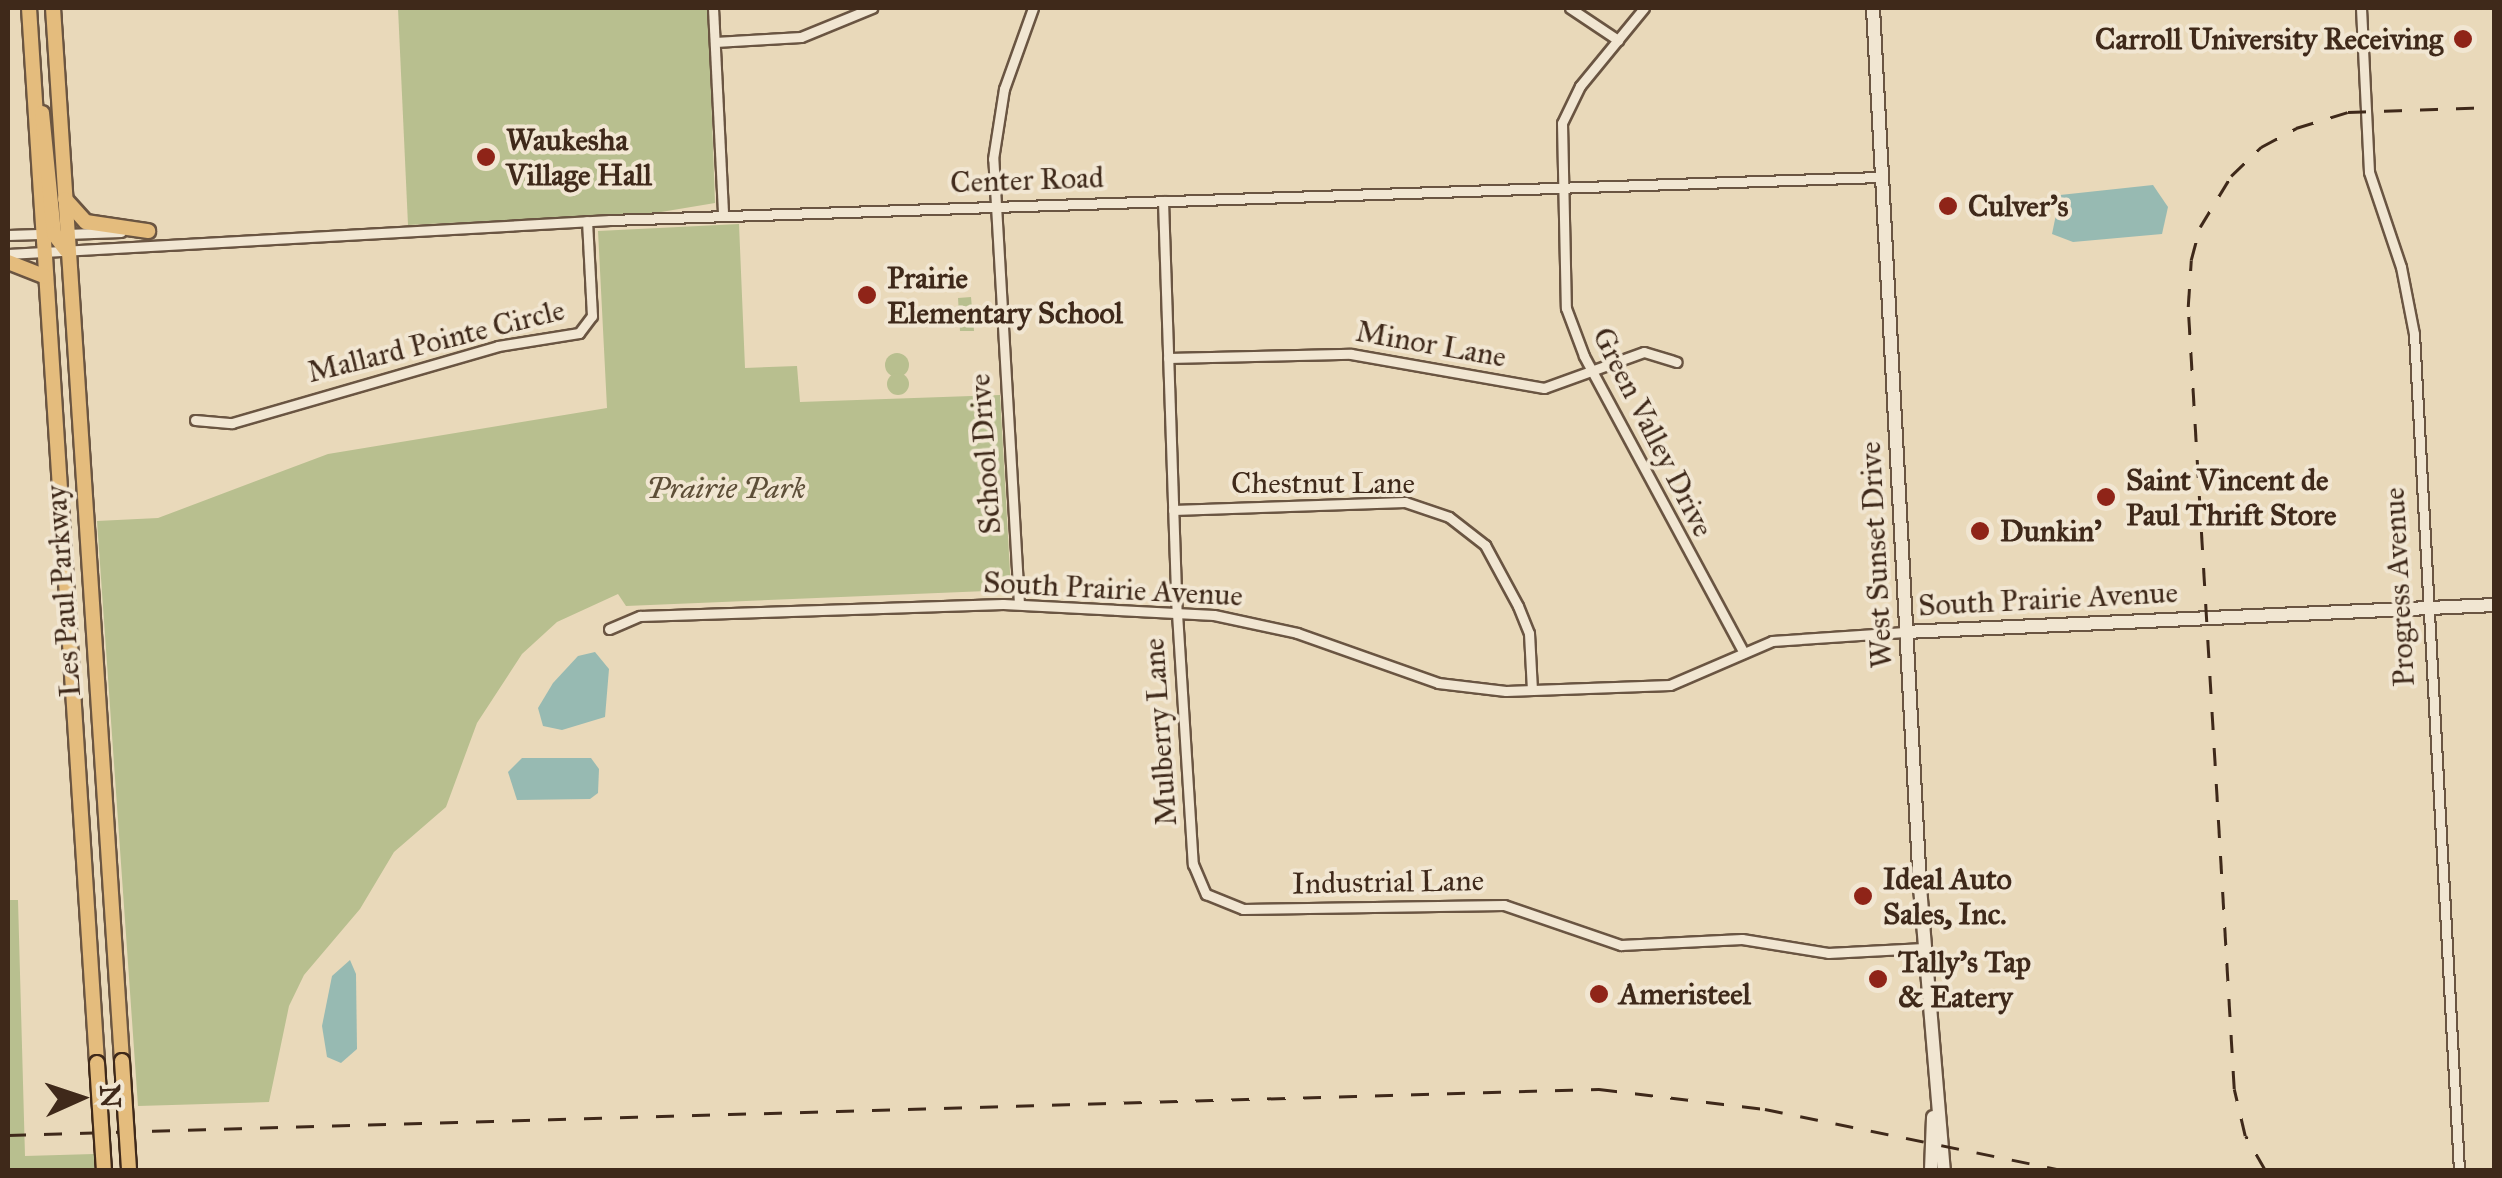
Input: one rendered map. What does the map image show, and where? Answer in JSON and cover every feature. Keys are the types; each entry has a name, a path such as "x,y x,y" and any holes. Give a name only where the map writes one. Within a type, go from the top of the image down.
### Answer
{"main road":[{"path":"29,8 33,75 49,140 54,234 64,252"},
{"name":"Les Paul Parkway","path":"53,8 64,199 54,234 44,252 104,1170"},
{"name":"West Sunset Drive","path":"1874,8 1924,948 1934,1100 1944,1170"},
{"path":"64,199 86,222 148,232"},
{"name":"Les Paul Parkway","path":"54,234 64,252 80,438 129,1170"},
{"path":"8,262 46,276"},
{"name":"South Prairie Avenue","path":"1906,632 2494,605"},
{"name":"West Sunset Drive","path":"1931,1170 1934,1100"}],"street":[{"path":"713,8 722,216"},
{"path":"715,42 801,37 872,8"},
{"name":"School Drive","path":"1019,604 994,206 998,115 1033,8"},
{"path":"1570,8 1618,40"},
{"name":"Green Valley Drive","path":"1644,8 1565,115 1560,188 1566,308 1592,372 1744,653"},
{"name":"Progress Avenue","path":"2361,8 2369,172 2401,267 2414,334 2424,608 2459,1170"},
{"name":"Center Road","path":"8,254 177,241 722,216 1880,177"},
{"name":"Mulberry Lane","path":"1162,201 1177,613 1194,864 1208,896"},
{"name":"Mallard Pointe Circle","path":"195,420 232,423 498,346 579,333 592,316 588,222"},
{"name":"Center Road","path":"8,235 148,232 177,241"},
{"name":"Minor Lane","path":"1168,358 1350,354 1544,388 1644,352 1676,362"},
{"name":"Chestnut Lane","path":"1174,510 1405,502 1449,516 1484,546 1518,606 1529,634 1532,690"},
{"name":"South Prairie Avenue","path":"609,628 640,616 1019,604 1177,613 1269,625 1452,686 1532,690 1670,685 1744,653 1808,634 1906,632"},
{"name":"Industrial Lane","path":"1208,896 1243,909 1504,905 1621,945 1742,939 1828,953 1924,948"}],"green space":[{"path":"398,8 708,8 715,203 655,213 408,225"},
{"name":"Prairie Park","path":"739,224 745,368 797,366 800,402 1000,395 1011,590 626,606 618,594 557,622 522,654 477,723 446,807 394,852 360,909 304,975 289,1006 269,1102 138,1106 97,521 158,518 328,454 607,408 598,231"},
{"path":"971,297 974,331 960,331 958,298"},
{"path":"897,353 909,365 897,377 885,365"},
{"path":"898,373 906,376 906,392 898,395 890,392 887,384 890,376"},
{"path":"8,900 18,900 25,1156 94,1154 95,1170 8,1170"}],"water":[{"path":"2153,185 2168,207 2162,234 2073,242 2052,234 2060,195"},
{"path":"595,652 609,669 605,717 562,730 543,726 538,708 553,683 578,656"},
{"path":"522,758 591,758 599,769 598,793 590,799 517,800 508,772"},
{"path":"350,960 356,974 357,1049 341,1063 327,1057 322,1026 332,976"}],"railway":[{"path":"2265,1170 2245,1136 2234,1089 2188,307 2191,260 2200,227 2231,176 2261,147 2296,128 2348,112 2494,107"},
{"path":"8,1135 1599,1089 1765,1109 2063,1170"}],"place":[{"name":"Carroll University Receiving","path":"2463,39"},
{"name":"Waukesha Village Hall","path":"486,157"},
{"name":"Culver's","path":"1948,206"},
{"name":"Prairie Elementary School","path":"867,295"},
{"name":"Saint Vincent de Paul Thrift Store","path":"2106,497"},
{"name":"Dunkin'","path":"1980,531"},
{"name":"Ideal Auto Sales, Inc.","path":"1863,896"},
{"name":"Tally's Tap & Eatery","path":"1878,979"},
{"name":"Ameristeel","path":"1599,994"}]}
